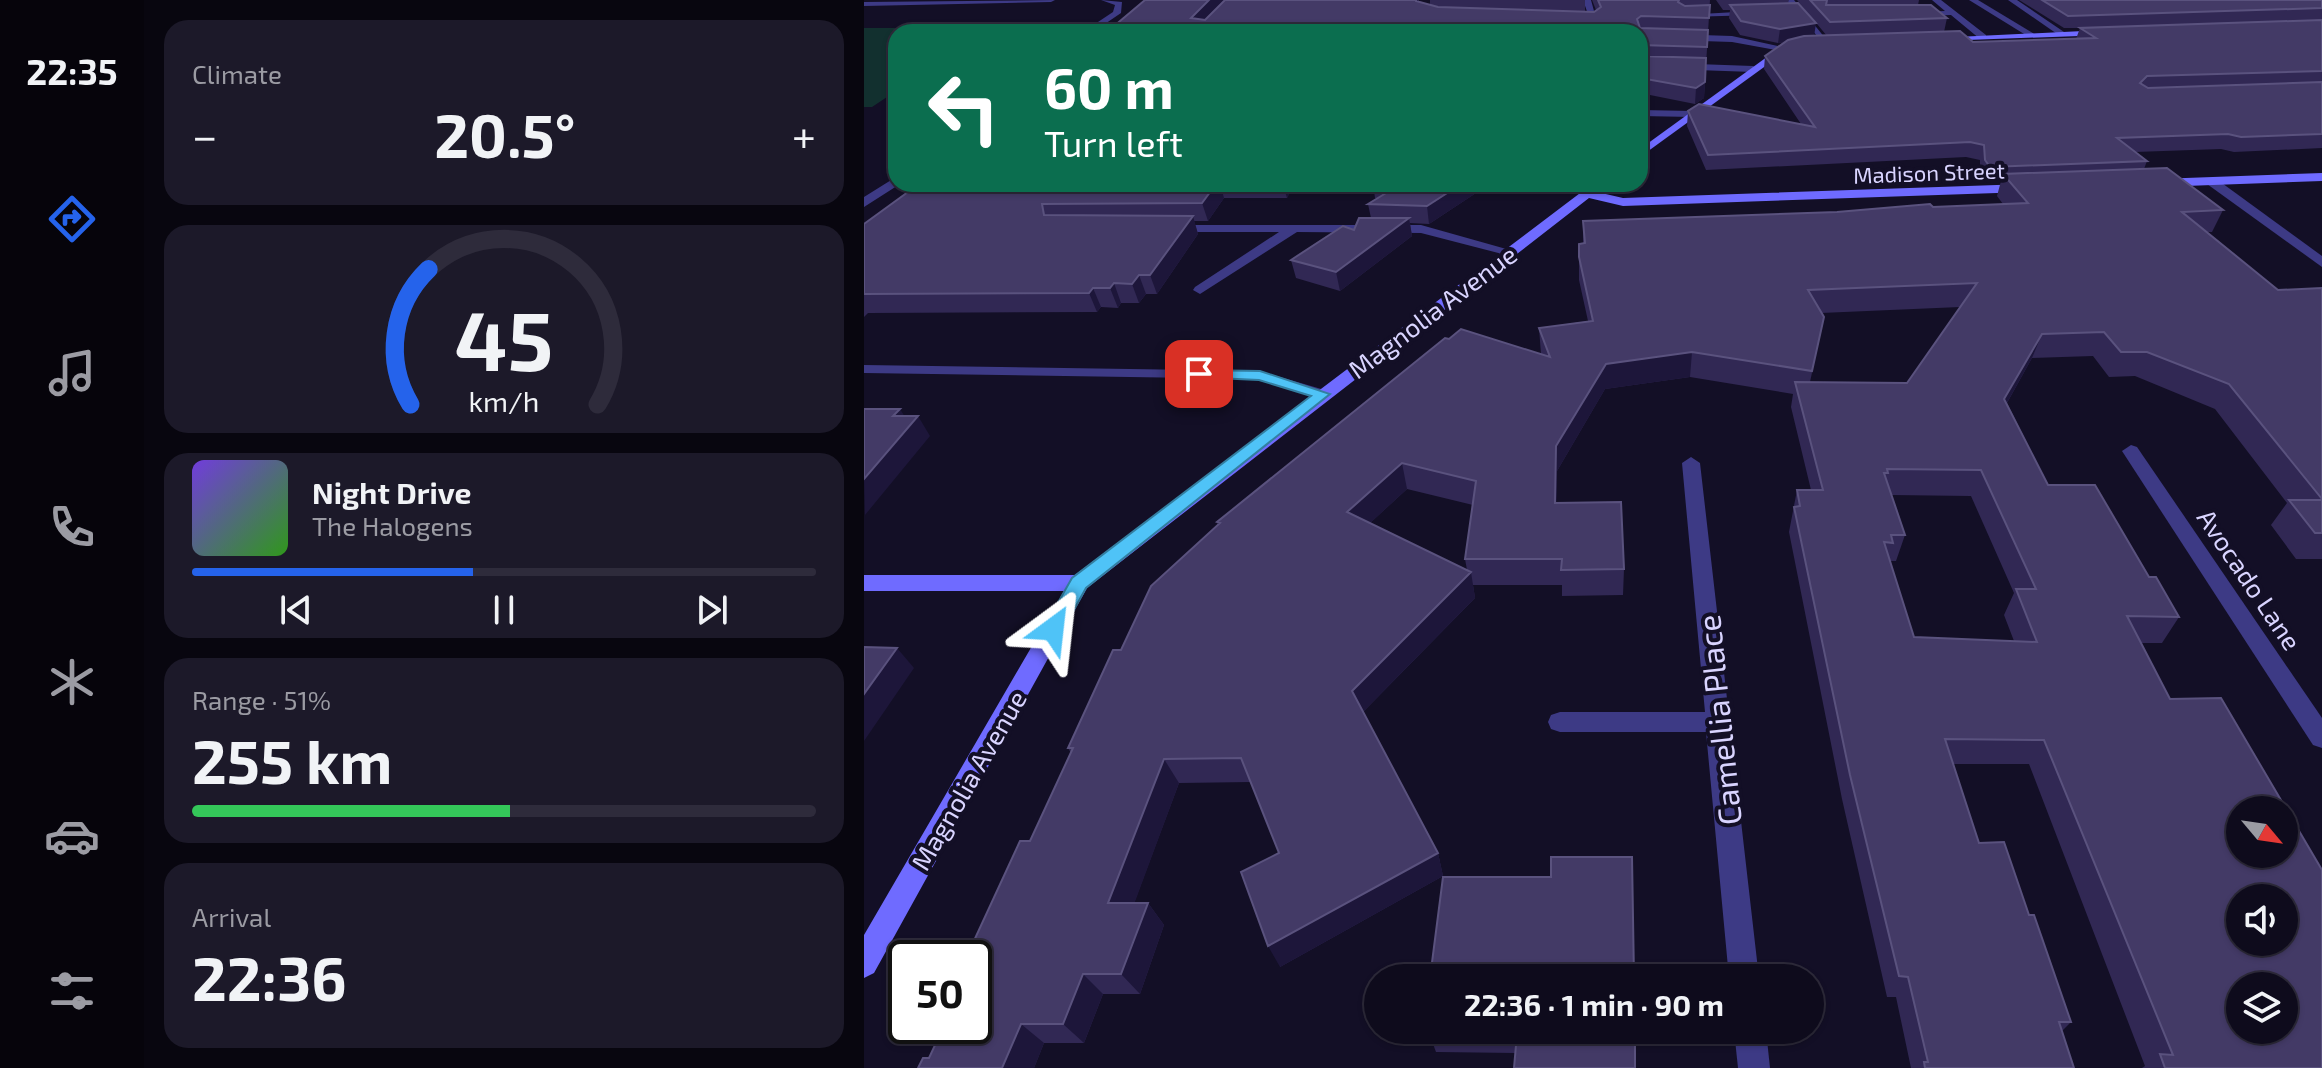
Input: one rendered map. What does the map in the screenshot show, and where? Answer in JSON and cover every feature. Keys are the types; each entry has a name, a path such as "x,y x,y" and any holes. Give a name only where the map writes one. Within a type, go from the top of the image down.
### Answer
{"main road":[{"path":"1921,39 2109,33"},
{"path":"1815,42 1843,41"},
{"path":"1648,148 1782,48 1802,43"},
{"path":"2148,184 2322,177"},
{"name":"Madison Street","path":"1602,192 1623,202 2037,188"},
{"name":"Magnolia Avenue","path":"864,963 1079,583 1586,192"},
{"path":"864,583 1079,583"}],"street":[{"path":"864,4 1051,0"},
{"path":"1100,24 1117,13 1119,4 1105,0"},
{"path":"1587,0 1595,24"},
{"path":"1790,0 1827,42"},
{"path":"1562,19 1594,20"},
{"path":"1648,36 1732,39 1782,48"},
{"path":"1648,65 1753,69"},
{"path":"1648,113 1693,114"},
{"path":"2211,181 2322,263"},
{"path":"864,203 888,186"},
{"path":"1152,228 1421,229 1510,252"},
{"path":"1200,290 1293,229"},
{"name":"Avocado Lane","path":"2131,451 2322,738"},
{"name":"Camellia Place","path":"1691,463 1743,964"},
{"path":"1560,722 1718,722"},
{"path":"1751,1044 1754,1068"}],"lane":[{"path":"1936,0 1983,37"},
{"path":"1973,0 2032,35"},
{"path":"2012,0 2063,34"},
{"path":"1786,12 1800,11"},
{"path":"1684,15 1771,12"},
{"path":"1907,15 1953,13"},
{"path":"864,369 1260,375 1323,394"}],"green space":[{"path":"864,28 888,28 888,96 872,107 864,107"}],"building":[{"path":"1145,0 1209,0 1191,18 1205,20 1225,0 1416,0 1438,7 1594,12 1601,7 1598,0 1679,0 1685,6 1710,5 1709,18 1641,16 1637,19 1639,24 1116,24"},
{"path":"1810,0 1827,0 1826,5 1931,5 1947,18 1830,22"},
{"path":"2042,0 2322,0 2322,8 2068,16"},
{"path":"1798,3 1816,23 1780,29 1741,21 1730,5"},
{"path":"2322,20 2322,71 2147,76 2140,83 2148,88 2322,82 2322,134 2117,138 2147,161 1990,167 1985,160 1984,145 1970,142 1708,155 1688,111 1699,104 1815,127 1765,56 1788,40 1804,36 1960,31 1973,42 2096,38 2080,28"},
{"path":"1648,28 1708,30 1707,47 1648,45"},
{"path":"1648,56 1706,58 1705,82 1696,88 1648,79"},
{"path":"2167,168 2223,210 2182,212 2278,290 2322,288 2322,499 2229,384 2147,352 2121,352 2104,332 2042,334 2004,399 2048,485 2095,485 2149,577 2156,577 2179,617 2127,616 2170,699 2221,698 2279,796 2226,796 2226,868 2298,868 2298,829 2322,870 2322,1068 2165,1068 2160,1054 2173,1055 2044,740 1945,739 1979,843 2004,842 2029,915 2034,915 2071,1022 2059,1022 2074,1068 1925,1068 1924,1062 1928,1062 1908,977 1899,976 1850,775 1794,507 1800,506 1797,490 1823,490 1795,382 1907,383 1977,283 1808,290 1824,317 1812,371 1692,352 1606,364 1556,446 1555,503 1621,502 1624,569 1561,570 1562,559 1465,559 1476,481 1402,463 1347,512 1471,572 1352,691 1438,853 1268,946 1241,872 1279,853 1241,758 1164,759 1108,903 1148,903 1121,974 1083,974 1063,1024 1021,1024 1002,1068 918,1068 923,1058 929,1058 936,1044 992,1044 992,940 974,940 1020,841 1030,841 1113,650 1121,650 1151,586 1220,523 1217,522 1445,338 1449,339 1461,329 1550,357 1539,328 1593,321 1579,257 1579,244 1585,243 1583,221 1837,212 1930,204 1933,207 2028,203 2003,174","holes":["1887,469 1981,470 2036,589 2016,589 2037,642 1914,637 1884,542 1893,543 1891,535 1905,535 1884,473 1888,473"]},
{"path":"908,192 1210,192 1202,203 1042,204 1044,215 1193,216 1150,275 1139,275 1132,284 1114,283 1110,288 1093,288 1089,293 864,294 864,224"},
{"path":"1388,192 1449,192 1427,206 1368,204"},
{"path":"1359,218 1409,218 1336,272 1291,260 1343,226 1354,230"},
{"path":"864,409 900,409 893,416 918,416 864,479"},
{"path":"2289,500 2322,500 2322,533 2315,533"},
{"path":"864,647 897,648 864,694"},
{"path":"1551,857 1632,857 1634,964 1432,964 1443,877 1551,877"},
{"path":"1516,1044 1635,1044 1635,1068 1514,1068"}],"route":[{"path":"1053,629 1079,583 1323,394 1260,375 1199,374"}]}
